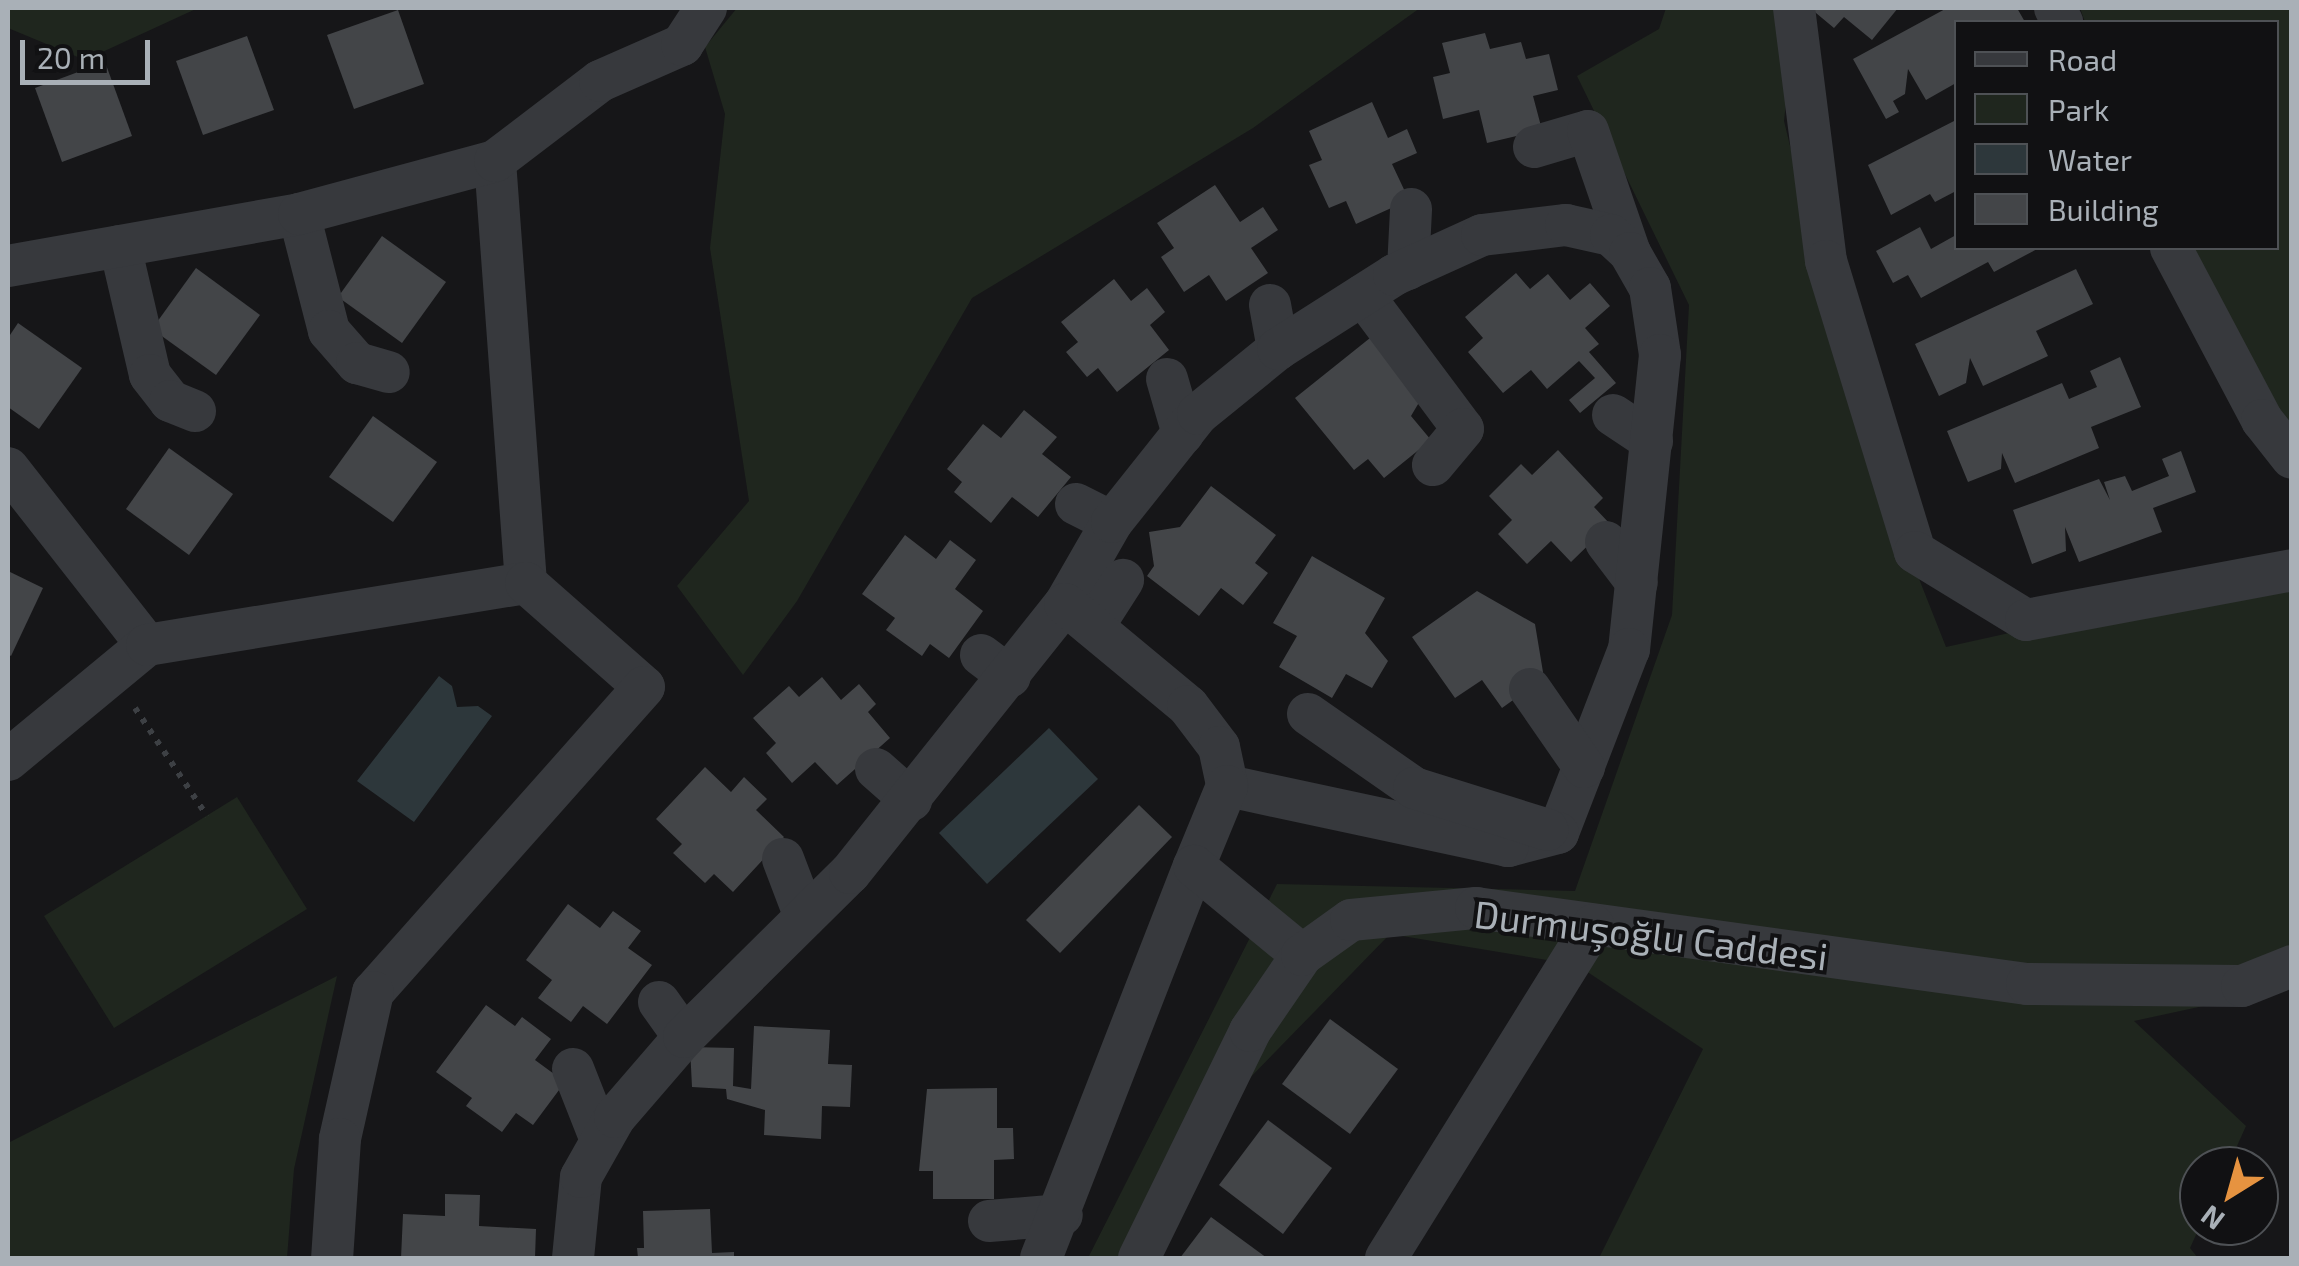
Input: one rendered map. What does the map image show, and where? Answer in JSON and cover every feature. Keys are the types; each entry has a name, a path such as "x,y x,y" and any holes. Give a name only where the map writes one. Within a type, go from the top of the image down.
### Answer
{"street":[{"path":"8,266 300,214 495,161 518,150 600,80 682,45 706,8"},
{"path":"1794,8 1826,260 1915,552 2026,620 2292,570"},
{"path":"1534,147 1588,130 1630,253 1650,288 1660,355 1629,649 1558,833"},
{"path":"332,1258 340,1139 373,992 644,687 526,583 495,161"},
{"path":"1408,269 1411,209"},
{"path":"300,214 329,332 357,364 389,372"},
{"path":"1079,616 1094,513 1278,348 1408,269 1482,235 1566,225 1611,236 1630,253"},
{"path":"120,246 150,376 170,401 195,411"},
{"path":"2172,250 2262,420 2292,458"},
{"path":"1363,294 1462,428 1433,465"},
{"path":"1270,305 1278,348"},
{"path":"1167,379 1182,434"},
{"path":"1613,416 1652,441"},
{"path":"8,468 147,644"},
{"path":"1606,542 1637,583"},
{"path":"556,1258 591,1158 698,1038 724,996 805,917 911,800 996,666 1079,616 1123,580"},
{"path":"8,760 147,644 526,583"},
{"path":"1041,1258 1062,1215 1228,786 1219,747 1188,706 1079,616"},
{"path":"1530,689 1584,767"},
{"path":"1308,714 1414,788 1558,833"},
{"path":"876,769 911,800"},
{"path":"1228,786 1508,846 1558,833"},
{"path":"782,859 805,917"},
{"path":"1194,866 1302,955"},
{"name":"Durmuşoğlu Caddesi","path":"1139,1258 1250,1032 1302,955 1351,920 1476,908 2027,984 2242,986 2292,966"},
{"path":"1386,1258 1593,925"},
{"path":"659,1002 698,1038"},
{"path":"572,1258 591,1158 573,1069"},
{"path":"990,1221 1062,1215"}],"path":[{"path":"112,674 206,816"}],"green space":[{"path":"8,8 198,8 85,60 8,28"},
{"path":"737,8 1420,8 1253,128 972,298 797,601 743,675 677,586 749,501 710,248 725,114 705,47"},
{"path":"1666,8 1796,8 1784,121 1857,422 1946,647 2267,576 2291,549 2291,987 2134,1021 2246,1126 2237,1146 2179,1146 2179,1246 2191,1246 2198,1258 1599,1258 1703,1049 1577,965 1390,934 1245,1083 1159,1258 1088,1258 1277,884 1575,891 1672,615 1689,305 1577,76 1659,29"},
{"path":"2080,8 2291,8 2291,447 2191,250 2279,250 2279,20 2084,20"},
{"path":"237,797 307,909 114,1028 44,916"},
{"path":"337,976 294,1169 287,1258 8,1258 8,1143"}],"water":[{"path":"439,676 452,686 457,707 478,706 492,716 414,822 357,781"},
{"path":"1049,728 1098,779 987,884 939,833"}],"building":[{"path":"1810,8 1898,8 1872,40 1844,17 1834,28"},
{"path":"1947,8 2017,8 2024,20 1954,20 1954,84 1926,100 1908,69 1905,94 1893,101 1899,112 1886,119 1853,59"},
{"path":"398,10 424,84 354,109 327,35"},
{"path":"1485,33 1490,49 1521,42 1526,59 1549,54 1558,90 1533,96 1542,130 1487,143 1479,110 1443,119 1433,77 1450,73 1442,43"},
{"path":"247,36 274,110 203,135 176,61"},
{"path":"105,62 132,136 62,162 35,88"},
{"path":"1372,102 1388,138 1407,129 1417,153 1392,164 1409,200 1356,224 1346,201 1329,208 1309,165 1322,160 1309,131"},
{"path":"1954,121 1954,192 1935,202 1930,194 1891,215 1868,165"},
{"path":"1215,185 1240,222 1263,207 1278,230 1251,248 1268,273 1226,301 1209,275 1184,292 1161,257 1174,248 1157,223"},
{"path":"1920,227 1931,249 1954,236 1954,250 2035,250 1994,272 1988,262 1921,298 1908,275 1893,283 1876,251"},
{"path":"382,236 446,282 402,343 338,297"},
{"path":"196,268 260,315 216,375 152,329"},
{"path":"2076,269 2093,304 2036,331 2048,356 1983,386 1970,358 1966,383 1939,396 1915,344"},
{"path":"1516,273 1530,289 1548,274 1570,300 1590,283 1610,306 1585,328 1599,344 1589,352 1616,383 1580,413 1569,400 1595,378 1579,361 1547,389 1531,370 1503,393 1468,352 1483,338 1465,317"},
{"path":"1114,279 1131,301 1147,288 1165,312 1150,325 1169,350 1117,392 1098,368 1087,377 1066,352 1078,342 1061,322"},
{"path":"18,323 82,368 39,429 8,407 8,338"},
{"path":"1375,334 1424,394 1411,416 1431,440 1384,478 1368,459 1354,470 1295,398"},
{"path":"2120,357 2141,407 2091,427 2099,448 2015,483 2002,453 2001,469 1968,482 1947,431 2062,383 2069,399 2097,387 2090,371"},
{"path":"1024,410 1057,437 1042,454 1071,477 1038,517 1012,497 991,523 954,492 962,482 947,469 983,424 1001,438"},
{"path":"373,416 437,462 393,522 329,477"},
{"path":"169,448 233,494 189,555 126,509"},
{"path":"1558,450 1603,498 1594,507 1610,524 1571,562 1551,541 1527,564 1498,534 1512,520 1489,496 1521,464 1532,475"},
{"path":"2181,451 2196,492 2153,508 2162,532 2079,562 2065,527 2066,551 2032,564 2013,510 2099,479 2110,500 2104,482 2125,476 2132,491 2169,476 2162,459"},
{"path":"1211,486 1276,535 1255,563 1268,573 1243,605 1221,588 1199,616 1147,576 1154,566 1149,532 1180,527"},
{"path":"905,535 936,559 950,540 976,560 955,589 983,611 949,658 930,644 922,656 886,630 895,618 862,594"},
{"path":"1312,556 1385,598 1365,633 1388,661 1372,688 1346,674 1332,698 1279,667 1297,636 1273,623"},
{"path":"8,571 43,588 11,656 8,654"},
{"path":"1477,591 1535,624 1544,678 1502,708 1482,680 1455,698 1412,637"},
{"path":"822,677 841,700 859,684 876,704 868,712 890,738 837,785 815,762 792,783 766,753 776,743 753,718 789,686 799,697"},
{"path":"705,767 731,792 744,777 767,799 756,810 784,837 733,892 714,874 705,883 673,853 682,844 656,819"},
{"path":"1139,805 1172,837 1060,953 1026,920"},
{"path":"568,904 600,928 613,911 641,931 628,948 652,965 607,1024 583,1006 571,1022 538,998 552,980 526,960"},
{"path":"486,1005 515,1026 522,1017 551,1039 535,1060 565,1082 533,1125 516,1113 502,1132 466,1106 472,1098 436,1072"},
{"path":"1330,1019 1398,1069 1350,1134 1282,1084"},
{"path":"754,1026 830,1030 828,1064 852,1065 850,1107 822,1106 821,1139 764,1135 765,1110 727,1099 726,1089 692,1087 690,1047 734,1048 733,1086 751,1089"},
{"path":"997,1088 997,1128 1013,1128 1014,1159 994,1160 994,1199 933,1199 933,1171 919,1171 927,1089"},
{"path":"1268,1120 1332,1168 1283,1234 1219,1185"},
{"path":"445,1194 480,1195 479,1226 536,1229 535,1258 401,1258 403,1214 445,1216"},
{"path":"710,1209 712,1253 734,1252 734,1258 638,1258 637,1248 644,1248 643,1211"},
{"path":"1211,1217 1267,1258 1180,1258"}]}
